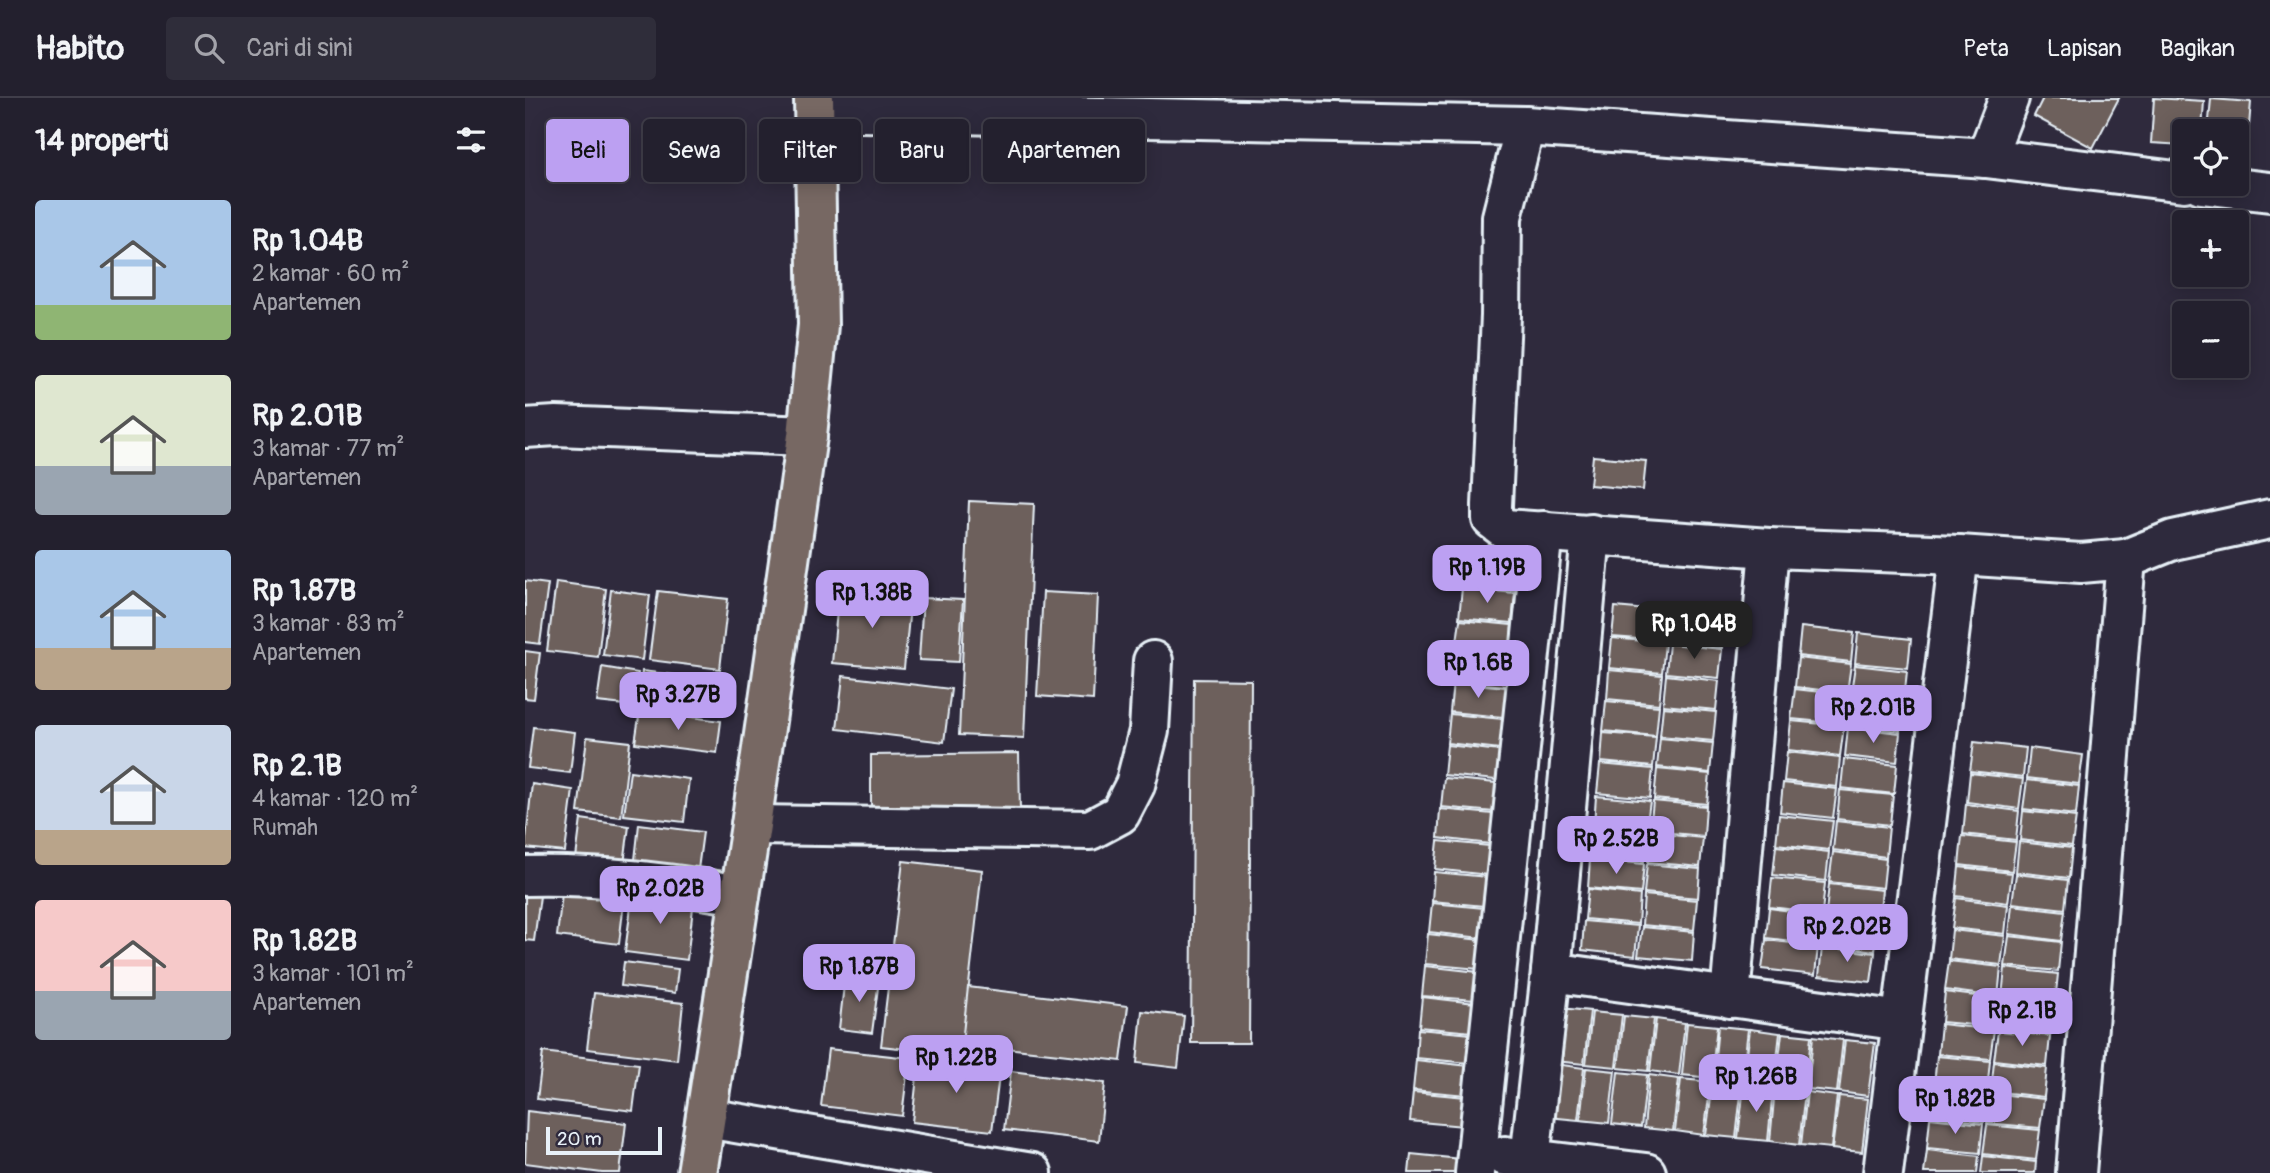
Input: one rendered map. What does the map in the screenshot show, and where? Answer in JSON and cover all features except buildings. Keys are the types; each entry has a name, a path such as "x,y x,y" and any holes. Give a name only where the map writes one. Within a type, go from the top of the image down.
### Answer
{"main road":[{"path":"697,1173 807,436 818,325 814,105"}],"street":[{"path":"1986,158 2008,98"},
{"path":"814,105 1525,126 1986,158 2172,181"},
{"path":"1525,126 1503,217 1492,519 1505,529 1769,548 1959,555 2081,564 2126,559 2173,540 2270,519"},
{"path":"2249,190 2270,192"},
{"path":"525,428 556,426 807,436"},
{"path":"1543,531 1476,1163 1530,1159 1646,1173"},
{"path":"1530,1159 1551,972 1591,534"},
{"path":"1730,998 1769,548"},
{"path":"1883,1173 1959,555"},
{"path":"2076,1173 2126,559"},
{"path":"751,825 1090,830 1120,814 1135,785 1149,732 1153,661"},
{"path":"525,876 570,874 621,877 740,895"},
{"path":"1551,972 1902,1021"},
{"path":"706,1118 991,1169 1032,1173"}]}
